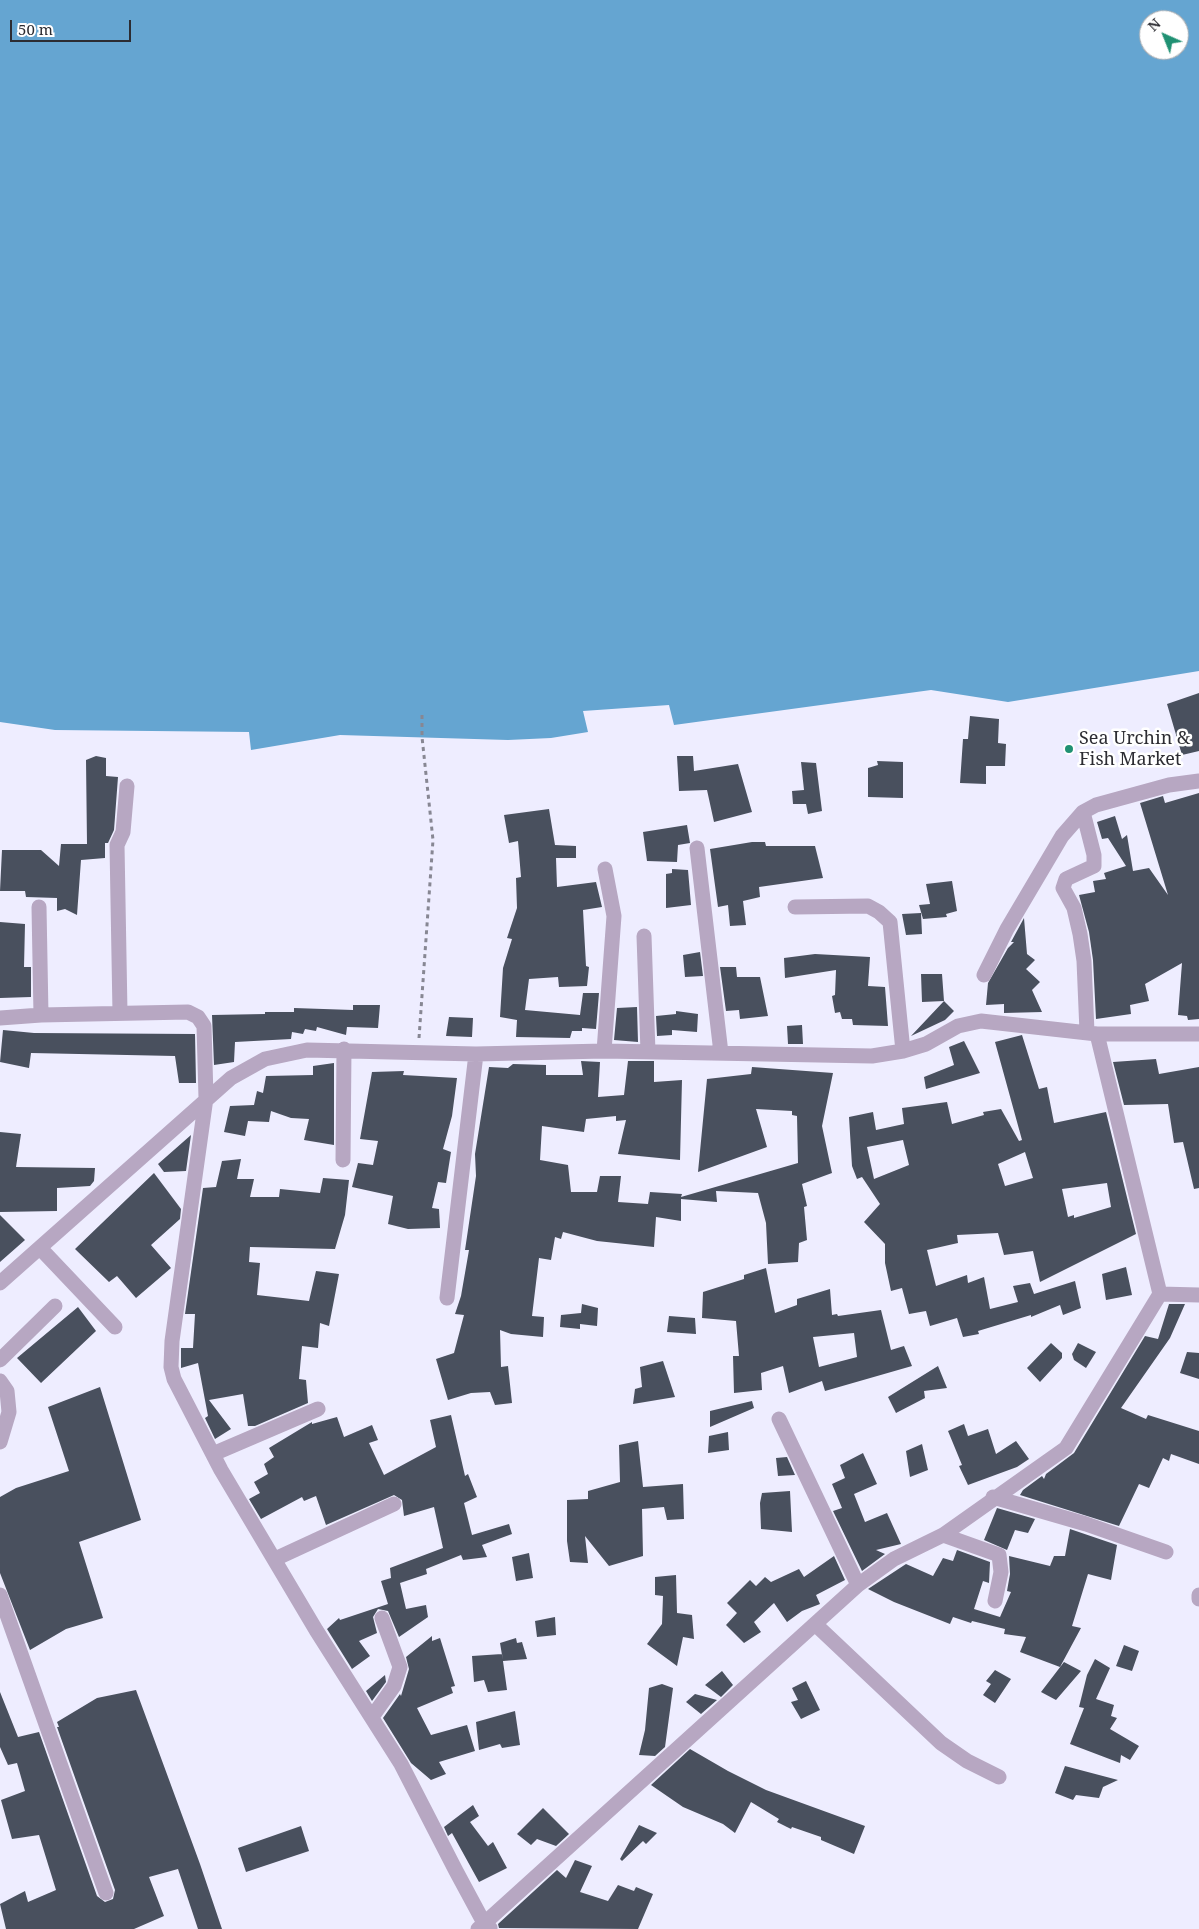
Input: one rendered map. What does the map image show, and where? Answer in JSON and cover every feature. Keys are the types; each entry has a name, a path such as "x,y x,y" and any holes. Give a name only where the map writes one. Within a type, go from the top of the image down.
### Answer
{"street":[{"path":"984,975 1007,930 1062,836 1083,812 1096,805 1169,784 1199,781"},
{"path":"120,1013 117,845 123,832 127,786"},
{"path":"0,1018 41,1014 188,1012 198,1016 204,1026 206,1098 172,1340 171,1367 174,1379 213,1454 316,1630 401,1764 484,1927 858,1585 894,1559 943,1535 993,1497 1066,1448 1160,1294 1092,1033 1084,961 1074,908 1063,888 1066,879 1094,866 1094,855 1083,812"},
{"path":"697,848 721,1053"},
{"path":"604,1052 614,916 606,869"},
{"path":"795,907 868,906 879,912 890,922 903,1051"},
{"path":"39,907 41,1014"},
{"path":"644,936 648,1052"},
{"path":"0,1283 206,1098 231,1078 265,1059 307,1050 344,1049 476,1054 648,1052 872,1056 903,1051 926,1044 958,1026 981,1022 1092,1033 1199,1034"},
{"path":"342,1160 344,1049"},
{"path":"447,1298 476,1054"},
{"path":"40,1248 115,1327"},
{"path":"1160,1294 1199,1295"},
{"path":"0,1360 54,1306"},
{"path":"0,1381 6,1391 9,1412 0,1442"},
{"path":"213,1454 318,1409"},
{"path":"779,1419 858,1585"},
{"path":"993,1497 1086,1524 1166,1552"},
{"path":"275,1559 394,1504"},
{"path":"943,1535 999,1555 1001,1572 995,1601"},
{"path":"0,1595 106,1893"},
{"path":"372,1717 382,1706 400,1674 400,1667 382,1618"},
{"path":"815,1624 941,1743 967,1761 999,1777"}],"path":[{"path":"419,1052 433,840 422,737 422,714"}],"water":[{"path":"0,0 1199,0 1199,671 1008,702 931,690 674,725 669,705 583,711 588,732 551,738 508,740 340,735 251,750 249,732 55,730 0,722"}],"building":[{"path":"1199,693 1199,751 1182,755 1167,704"},
{"path":"970,716 999,719 998,743 1006,744 1005,766 986,766 986,784 960,783 963,739 968,739"},
{"path":"96,756 106,758 106,776 118,777 114,830 108,843 105,843 105,858 81,860 77,915 65,909 57,911 57,898 26,897 25,891 0,891 2,850 41,850 59,866 61,844 87,844 86,760"},
{"path":"677,756 693,756 694,771 738,764 752,812 714,822 707,790 679,791"},
{"path":"877,761 903,762 903,798 868,797 868,768 878,765"},
{"path":"801,762 816,763 822,811 808,814 806,804 793,804 792,791 804,790"},
{"path":"1199,793 1199,1019 1188,1020 1187,1016 1178,1015 1182,963 1145,984 1149,1001 1130,1005 1131,1014 1096,1019 1093,960 1089,932 1079,895 1095,892 1093,881 1106,879 1104,873 1126,866 1108,838 1102,839 1097,822 1115,816 1122,839 1127,835 1133,871 1149,868 1168,895 1140,803 1163,796 1165,803"},
{"path":"549,809 555,845 576,846 576,858 556,858 557,887 596,882 602,907 583,910 586,966 589,967 587,986 559,987 558,977 529,979 525,1010 580,1015 583,993 599,993 596,1029 582,1028 582,1031 572,1031 570,1038 516,1037 517,1020 500,1017 503,968 512,939 507,938 517,908 516,878 521,877 518,841 509,843 504,815"},
{"path":"687,825 690,843 678,845 677,862 647,861 643,832"},
{"path":"752,842 765,842 766,846 815,846 823,878 759,887 760,897 743,901 746,925 730,926 728,905 718,907 710,849"},
{"path":"672,869 688,870 691,905 666,908 666,874 672,873"},
{"path":"952,881 957,911 946,914 947,917 923,919 919,905 930,904 926,884"},
{"path":"921,913 922,934 906,935 902,914"},
{"path":"1024,918 1027,954 1035,960 1026,969 1040,982 1032,990 1042,1012 1004,1013 1004,1004 986,1005 988,983 1008,948 1014,942 1011,942"},
{"path":"0,922 25,924 24,967 31,967 31,997 0,998"},
{"path":"700,952 703,976 685,977 683,955"},
{"path":"815,954 870,957 868,986 885,987 888,1026 853,1025 852,1019 842,1019 840,1012 835,1013 832,996 835,995 836,970 785,978 784,958"},
{"path":"720,967 736,967 737,977 760,977 768,1016 740,1019 739,1010 726,1011"},
{"path":"921,974 942,974 944,1001 922,1002"},
{"path":"944,1001 954,1011 945,1020 911,1036"},
{"path":"353,1005 380,1005 378,1028 347,1027 346,1035 317,1027 316,1031 305,1029 303,1034 292,1032 291,1039 235,1042 234,1062 214,1065 212,1015 294,1012 294,1008 353,1010"},
{"path":"637,1007 638,1042 614,1040 617,1008"},
{"path":"676,1011 698,1014 697,1032 672,1030 672,1035 657,1036 656,1016 676,1014"},
{"path":"449,1017 473,1018 472,1037 446,1036"},
{"path":"802,1025 803,1044 788,1044 787,1026"},
{"path":"3,1030 34,1033 195,1034 196,1083 179,1083 175,1056 31,1053 29,1068 0,1062"},
{"path":"1022,1035 1039,1089 1047,1087 1054,1123 1106,1112 1136,1234 1040,1282 1033,1251 1004,1255 998,1233 957,1235 958,1243 927,1250 936,1286 967,1275 968,1283 984,1277 990,1309 1018,1302 1013,1286 1030,1283 1034,1294 1075,1281 1081,1308 1063,1315 1060,1305 1031,1317 1031,1315 978,1331 979,1334 963,1337 957,1318 930,1326 926,1311 909,1314 902,1288 891,1291 885,1263 885,1244 864,1222 880,1204 862,1177 857,1179 852,1166 849,1117 873,1112 876,1130 904,1124 902,1108 947,1102 952,1124 984,1115 983,1112 1001,1109 1019,1141 1022,1140 995,1042","holes":["903,1140 909,1165 874,1179 867,1147","1025,1152 1033,1178 1005,1186 998,1164","1107,1183 1111,1207 1074,1218 1074,1215 1068,1217 1062,1189"]},
{"path":"964,1041 980,1073 926,1089 924,1077 954,1065 949,1047"},
{"path":"1156,1059 1159,1074 1199,1067 1199,1188 1194,1189 1183,1142 1174,1143 1168,1104 1124,1105 1113,1062"},
{"path":"581,1061 600,1062 598,1097 624,1095 628,1061 654,1061 654,1082 682,1080 680,1160 618,1154 626,1120 616,1121 616,1116 586,1119 584,1132 542,1126 540,1160 568,1165 571,1192 597,1192 600,1176 621,1176 618,1202 648,1204 650,1192 682,1194 681,1197 798,1163 797,1116 792,1115 792,1111 756,1109 767,1147 698,1172 707,1079 751,1074 752,1067 833,1073 822,1126 832,1173 802,1184 807,1206 804,1207 807,1240 799,1243 798,1262 768,1264 766,1223 758,1193 716,1191 717,1202 681,1199 681,1221 656,1217 654,1247 597,1241 563,1232 561,1239 555,1237 551,1260 539,1258 532,1316 544,1317 543,1337 511,1334 500,1330 501,1367 508,1366 512,1403 495,1405 490,1392 471,1393 448,1400 436,1359 454,1353 464,1315 455,1314 461,1296 469,1250 465,1250 476,1176 475,1154 489,1067 508,1068 513,1064 546,1065 546,1075 583,1075"},
{"path":"334,1063 334,1145 304,1140 309,1119 291,1118 271,1111 269,1122 248,1121 245,1136 224,1132 230,1106 254,1105 257,1091 263,1093 266,1076 313,1075 313,1066"},
{"path":"404,1071 403,1075 457,1078 452,1116 443,1149 451,1152 446,1183 438,1182 432,1208 439,1209 440,1228 408,1229 388,1224 393,1196 352,1187 358,1163 373,1165 378,1141 360,1139 372,1072"},
{"path":"0,1132 21,1134 16,1167 95,1168 94,1181 90,1186 57,1188 57,1211 0,1212"},
{"path":"191,1135 186,1171 164,1172 158,1164"},
{"path":"241,1159 237,1179 254,1179 250,1197 279,1197 280,1189 320,1193 323,1178 349,1180 345,1215 335,1249 250,1247 249,1262 260,1263 257,1295 309,1301 316,1271 339,1274 329,1326 320,1323 318,1348 302,1346 299,1379 306,1380 308,1403 255,1426 248,1426 243,1394 209,1400 231,1429 215,1439 205,1418 208,1416 198,1363 181,1368 181,1348 193,1348 195,1314 185,1314 203,1188 216,1187 222,1161"},
{"path":"154,1173 181,1209 180,1219 151,1245 171,1268 136,1298 117,1276 109,1282 75,1249"},
{"path":"0,1215 25,1240 0,1262"},
{"path":"1126,1267 1132,1295 1106,1300 1102,1274"},
{"path":"766,1268 775,1313 797,1305 797,1299 830,1289 832,1315 837,1314 838,1316 881,1310 891,1350 904,1346 912,1366 825,1391 822,1381 789,1393 783,1366 761,1373 762,1390 734,1393 733,1356 739,1356 736,1321 702,1318 703,1292 744,1279 744,1275","holes":["854,1333 857,1357 819,1367 813,1337"]},
{"path":"582,1304 598,1308 597,1326 580,1324 580,1329 560,1327 561,1315 581,1313"},
{"path":"1169,1304 1185,1304 1170,1338 1121,1408 1146,1419 1148,1415 1199,1431 1199,1464 1171,1454 1169,1461 1163,1458 1149,1488 1139,1484 1119,1526 1020,1495 1023,1490 1042,1476 1044,1479 1046,1474 1074,1453 1145,1336 1158,1339"},
{"path":"78,1307 96,1331 41,1383 17,1358"},
{"path":"669,1316 695,1318 696,1334 667,1332"},
{"path":"1051,1343 1062,1353 1062,1358 1040,1382 1027,1368"},
{"path":"1078,1343 1096,1352 1086,1368 1074,1360 1072,1354"},
{"path":"1187,1352 1199,1353 1199,1379 1180,1373"},
{"path":"663,1361 675,1397 633,1404 635,1389 642,1387 640,1367"},
{"path":"938,1366 947,1388 924,1391 925,1398 896,1413 888,1397"},
{"path":"100,1387 141,1520 79,1542 103,1618 66,1629 30,1650 0,1573 0,1497 16,1488 69,1471 48,1407"},
{"path":"752,1401 754,1408 710,1427 710,1411"},
{"path":"451,1415 465,1476 468,1474 477,1497 464,1503 472,1535 509,1524 512,1534 482,1545 487,1557 463,1560 461,1555 426,1569 427,1574 400,1583 406,1609 426,1605 428,1617 399,1637 388,1611 378,1609 373,1617 377,1633 359,1641 370,1656 352,1669 327,1629 339,1618 340,1620 388,1604 381,1581 391,1578 390,1568 443,1548 434,1507 404,1516 402,1500 394,1495 326,1525 316,1496 304,1501 302,1497 261,1519 249,1499 260,1493 254,1482 268,1474 264,1464 274,1457 269,1448 312,1422 312,1424 337,1417 344,1437 372,1425 378,1440 369,1443 384,1475 436,1447 430,1420"},
{"path":"964,1424 968,1436 988,1429 996,1454 1016,1441 1029,1459 1017,1467 968,1485 959,1466 962,1465 948,1431"},
{"path":"728,1432 729,1450 708,1453 709,1436"},
{"path":"638,1441 643,1487 683,1484 684,1519 667,1520 664,1507 642,1509 643,1556 609,1566 585,1536 588,1563 570,1562 567,1541 567,1500 588,1499 588,1491 620,1482 619,1445"},
{"path":"922,1444 928,1470 910,1477 906,1451"},
{"path":"863,1453 877,1484 854,1494 865,1522 887,1513 901,1544 876,1550 885,1554 862,1571 833,1511 842,1508 832,1484 845,1478 840,1465"},
{"path":"787,1457 795,1475 778,1476 776,1458"},
{"path":"790,1491 792,1532 761,1529 760,1503 762,1493"},
{"path":"997,1508 1035,1519 1028,1533 1015,1530 1007,1550 984,1540"},
{"path":"1070,1529 1117,1545 1111,1580 1088,1574 1072,1626 1081,1628 1060,1667 1020,1652 1026,1637 1004,1634 1005,1629 972,1621 971,1623 953,1617 950,1624 894,1602 868,1589 906,1564 933,1576 943,1558 953,1561 957,1550 990,1562 989,1583 983,1581 974,1609 1000,1617 1011,1592 1007,1591 1010,1574 1009,1556 1050,1566 1054,1556 1065,1556"},
{"path":"529,1553 533,1578 516,1581 512,1557"},
{"path":"834,1556 845,1580 816,1595 820,1604 802,1611 787,1622 774,1603 754,1622 761,1632 744,1643 726,1625 737,1613 727,1603 750,1580 756,1586 765,1577 771,1582 799,1569 804,1577"},
{"path":"676,1575 677,1613 692,1615 694,1639 683,1637 677,1666 647,1644 662,1624 663,1596 655,1595 655,1577"},
{"path":"555,1617 556,1635 537,1637 535,1621"},
{"path":"432,1636 432,1641 440,1638 455,1686 451,1687 453,1693 417,1708 431,1735 467,1725 475,1751 439,1762 446,1774 431,1780 411,1763 383,1718 400,1694 401,1696 409,1669 406,1657"},
{"path":"516,1638 517,1643 522,1642 527,1659 503,1661 500,1643"},
{"path":"1124,1645 1139,1651 1132,1671 1116,1666"},
{"path":"502,1654 507,1690 488,1692 484,1680 474,1682 472,1656"},
{"path":"1095,1659 1110,1668 1096,1699 1114,1705 1111,1716 1117,1718 1110,1729 1139,1746 1130,1760 1121,1755 1120,1763 1070,1744 1084,1708 1079,1707 1087,1675"},
{"path":"1064,1662 1081,1671 1056,1700 1041,1692"},
{"path":"995,1670 1011,1679 995,1703 983,1695 991,1684 986,1681"},
{"path":"722,1671 733,1685 721,1697 705,1685"},
{"path":"385,1675 386,1682 372,1701 366,1691"},
{"path":"806,1681 820,1710 801,1719 791,1702 798,1700 792,1688"},
{"path":"662,1684 673,1688 665,1747 655,1756 639,1755 645,1730 649,1688"},
{"path":"136,1690 222,1929 198,1929 178,1869 149,1877 164,1916 134,1929 6,1929 0,1904 25,1891 28,1902 56,1890 39,1835 12,1839 1,1800 25,1791 17,1763 8,1765 0,1747 0,1692 18,1737 39,1732 97,1896 105,1902 113,1899 115,1890 57,1727 59,1727 57,1722 97,1698"},
{"path":"695,1694 717,1700 701,1714 686,1702"},
{"path":"515,1711 520,1745 502,1748 500,1744 479,1750 476,1722"},
{"path":"690,1749 766,1790 865,1826 854,1854 821,1840 821,1837 792,1827 791,1829 777,1822 779,1819 751,1802 735,1833 723,1824 683,1807 651,1785"},
{"path":"1065,1766 1118,1780 1103,1787 1099,1798 1076,1795 1073,1800 1055,1793"},
{"path":"473,1805 479,1816 470,1822 488,1846 493,1842 507,1868 479,1882 452,1833 448,1836 444,1827"},
{"path":"543,1808 569,1834 556,1846 537,1839 531,1845 517,1834"},
{"path":"639,1825 657,1833 646,1844 643,1841 622,1861 620,1859"},
{"path":"301,1826 309,1851 246,1872 238,1848"},
{"path":"575,1860 592,1866 580,1892 608,1901 618,1885 634,1891 636,1887 653,1894 638,1929 499,1928 498,1924 557,1870 566,1878"}],"place":[{"name":"Sea Urchin & Fish Market","path":"1069,749"}]}
